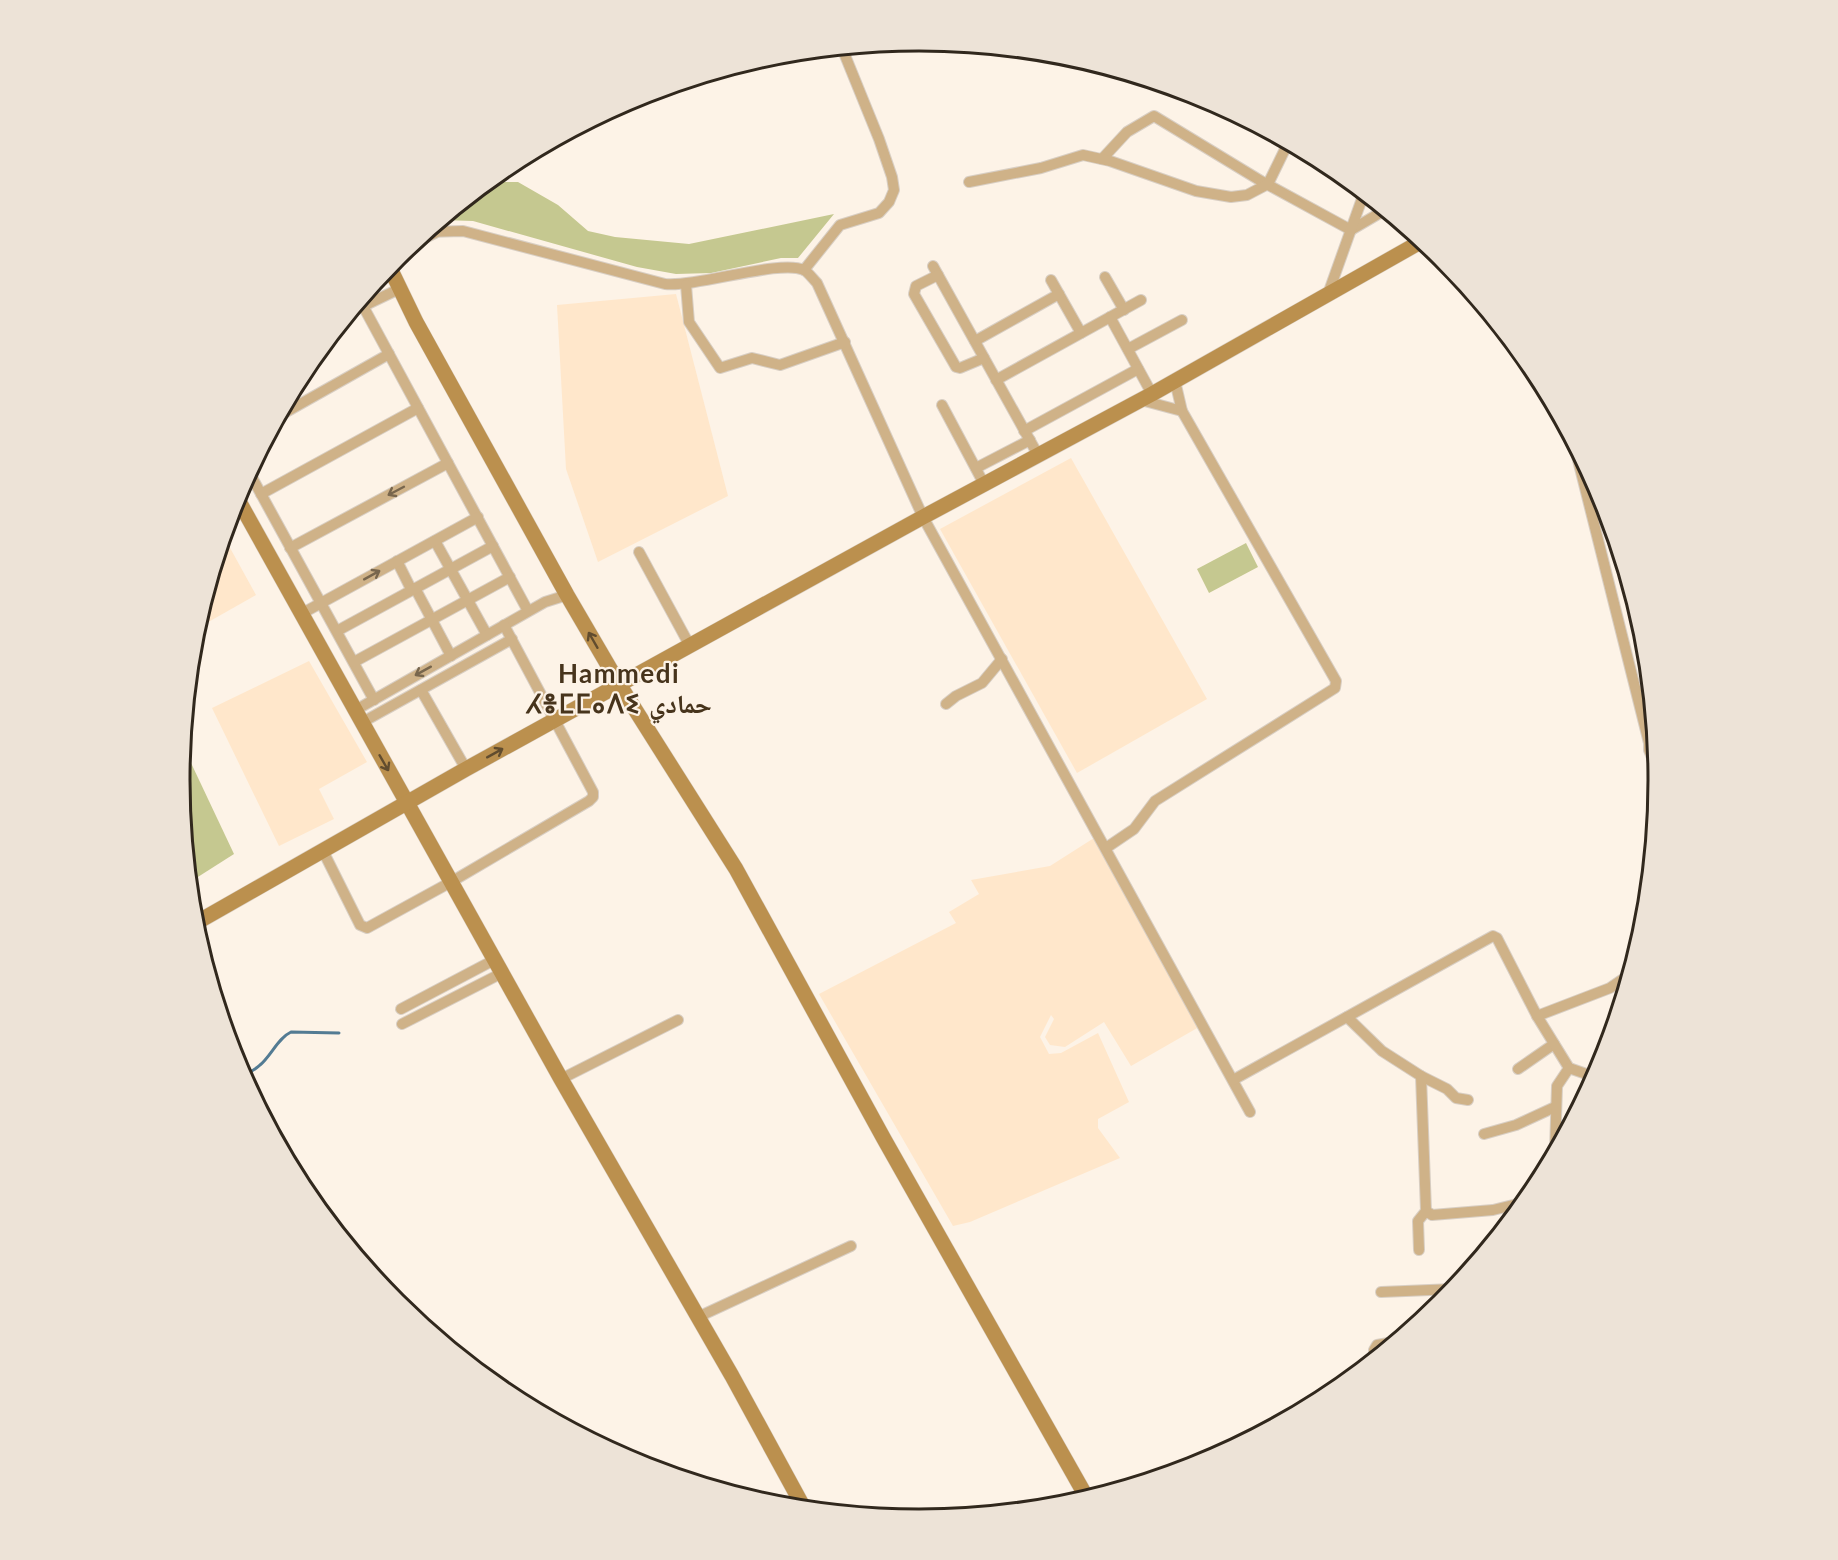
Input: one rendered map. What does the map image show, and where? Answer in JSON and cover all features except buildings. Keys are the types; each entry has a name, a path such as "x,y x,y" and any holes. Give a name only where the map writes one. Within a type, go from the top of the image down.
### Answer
{"main road":[{"path":"203,919 466,768 1146,397 1414,246"},
{"path":"393,276 567,595 619,684 736,869 884,1139 1082,1490"},
{"path":"243,508 357,717 799,1499"}],"street":[{"path":"804,270 840,225 879,213 889,202 894,190 879,139 845,55"},
{"path":"1102,159 1127,132 1154,116 1351,230"},
{"path":"969,182 1041,168 1083,155 1102,159 1196,191 1231,197 1247,195 1268,184 1285,150"},
{"path":"1328,294 1361,201"},
{"path":"1351,230 1378,214"},
{"path":"437,233 463,231 657,282 686,285 784,267 804,270 817,283 923,517 1250,1113"},
{"path":"960,381 958,369 913,292 916,286 935,270 1038,455"},
{"path":"1105,277 1124,310"},
{"path":"1051,280 1081,333"},
{"path":"686,285 689,322 720,368 752,358 780,364 845,342"},
{"path":"366,305 399,289"},
{"path":"975,341 1059,294"},
{"path":"374,296 376,301"},
{"path":"996,380 1141,300"},
{"path":"364,308 528,611"},
{"path":"1110,317 1138,369 1146,397 1182,411"},
{"path":"1128,349 1182,320"},
{"path":"292,409 389,354"},
{"path":"958,369 984,358"},
{"path":"976,468 1138,369"},
{"path":"1106,848 1134,829 1155,801 1335,688 1336,685 1336,681 1182,411 1175,381"},
{"path":"942,405 984,484"},
{"path":"261,494 418,408"},
{"path":"290,548 448,463"},
{"path":"1583,479 1646,731"},
{"path":"254,481 374,700"},
{"path":"301,614 478,517"},
{"path":"435,541 487,635"},
{"path":"337,631 493,546"},
{"path":"639,552 690,646"},
{"path":"397,561 451,656"},
{"path":"354,662 510,577"},
{"path":"357,717 374,700 528,611 545,602 567,595"},
{"path":"323,851 360,925 367,927 451,882 593,797 593,792 504,625"},
{"path":"357,717 421,690 512,639"},
{"path":"945,705 956,696 982,683 1002,659"},
{"path":"421,690 466,768"},
{"path":"1233,1080 1493,936 1497,938 1537,1016 1569,1068 1586,1074"},
{"path":"401,1010 498,966"},
{"path":"402,1024 498,966"},
{"path":"1537,1016 1610,988 1619,982"},
{"path":"1347,1017 1382,1051 1421,1076 1447,1089 1456,1098 1468,1100"},
{"path":"561,1079 678,1020"},
{"path":"1518,1069 1554,1044"},
{"path":"1555,1135 1557,1086 1569,1068"},
{"path":"1421,1076 1429,1213"},
{"path":"1484,1134 1516,1125 1555,1107"},
{"path":"1419,1250 1418,1221 1429,1213 1493,1210 1510,1206"},
{"path":"698,1317 851,1246"},
{"path":"1381,1292 1439,1290"}],"shaded area":[{"path":"676,294 728,496 598,562 566,469 557,305"},
{"path":"1071,458 1207,699 1077,773 940,529"},
{"path":"229,546 256,595 208,622"},
{"path":"309,661 367,762 319,789 334,819 279,846 212,708"},
{"path":"1094,838 1199,1027 1131,1066 1104,1022 1065,1047 1050,1045 1045,1037 1054,1019 1051,1015 1040,1037 1049,1054 1061,1053 1098,1033 1129,1102 1098,1119 1098,1128 1120,1158 970,1222 953,1226 819,994 956,923 949,912 979,894 971,880 1050,866"}],"green space":[{"path":"503,182 518,182 558,205 588,231 615,237 689,244 834,214 798,258 781,258 711,273 676,274 637,267 473,221 452,220"},
{"path":"1246,543 1258,567 1209,593 1197,569"},
{"path":"191,762 234,854 196,878 192,828"}],"waterway":[{"path":"251,1072 268,1057 282,1038 291,1032 339,1033"}],"district":[{"name":"Hammedi ⵃⴻⵎⵎⴰⴷⵉ حمادي","path":"619,688"}]}
